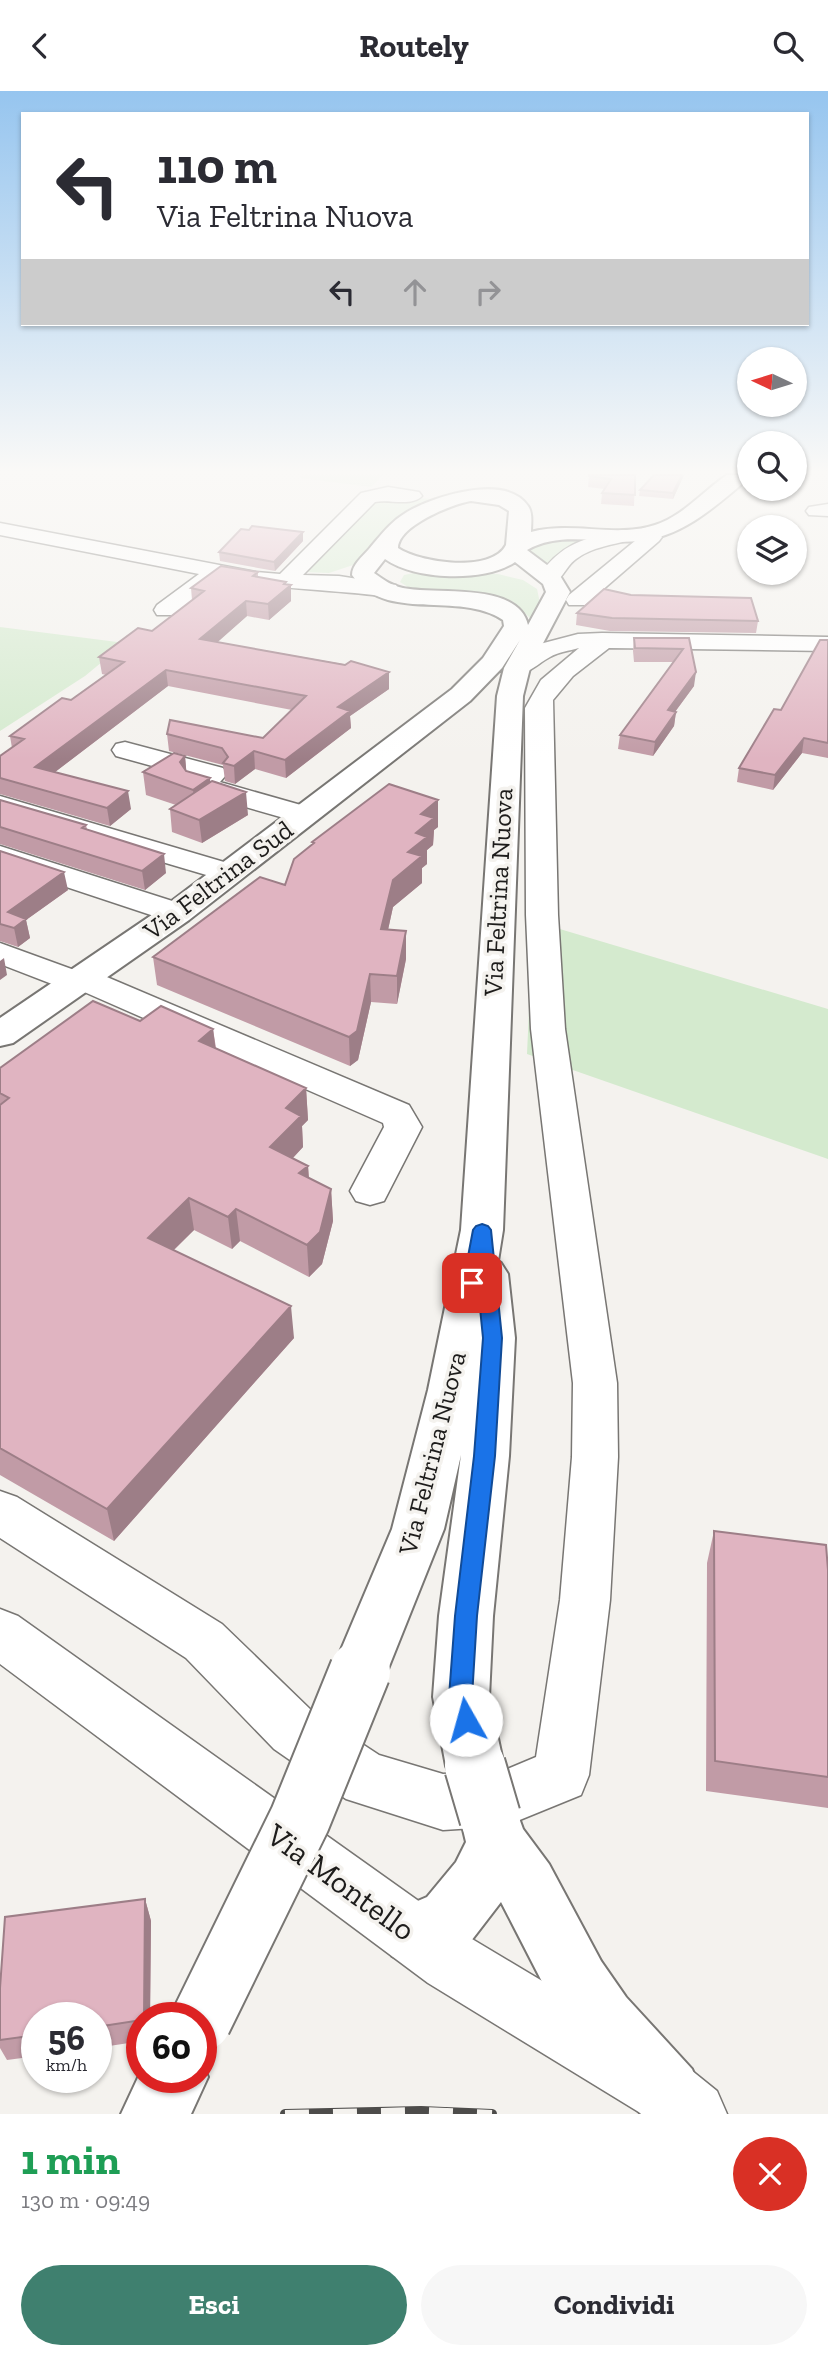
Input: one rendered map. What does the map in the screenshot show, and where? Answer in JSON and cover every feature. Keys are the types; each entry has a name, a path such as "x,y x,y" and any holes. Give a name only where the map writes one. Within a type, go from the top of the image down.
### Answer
{"main road":[{"name":"Via Feltrina Sud","path":"0,1035 177,913 431,718 486,672 512,634 516,620 504,609 480,601 410,596 388,590 364,577 363,569"},
{"path":"388,590 383,582 388,575 408,569"},
{"path":"486,569 527,578 565,601"},
{"path":"537,569 549,577 565,601"},
{"name":"Via Feltrina Nuova","path":"210,2002 300,1819 418,1529 452,1390 482,1230 490,717 510,692 517,668 565,601"},
{"name":"Via Feltrina Sud","path":"431,718 458,710 490,717"},
{"path":"482,1230 492,1338 485,1456 466,1616 461,1697 487,1809 578,1984 603,2020 684,2106"},
{"path":"414,1934 449,1919 478,1884 487,1809"},
{"path":"155,2114 166,2093"}],"street":[{"path":"204,569 388,590"},
{"path":"293,581 303,569"},
{"path":"293,581 336,575 352,569"},
{"path":"549,577 557,569"},
{"path":"565,601 608,569"},
{"path":"165,610 217,572"},
{"path":"517,668 552,647 602,640 828,644"},
{"path":"0,1512 204,1641 293,1730 366,1779 443,1802 505,1798 561,1775 584,1600 595,1457 595,1383 548,1029 542,929 538,708 543,693 583,656 599,646 602,640"},
{"path":"125,750 213,774 199,785 305,815"},
{"path":"0,805 230,873"},
{"path":"0,855 177,913"},
{"path":"0,953 80,981 396,1114 402,1121 402,1127 370,1191"},
{"name":"Via Montello","path":"0,1633 450,1961 684,2106"}],"green space":[{"path":"307,569 340,569 329,573 305,572"},
{"path":"424,571 498,574 523,580 537,589 540,603 530,618 512,601 500,597 411,589 400,582 404,575"},
{"path":"0,627 125,643 85,676 0,731"},
{"path":"533,921 828,1009 828,1159 527,1054"}],"building":[{"path":"216,569 258,572 253,576 291,585 268,604 246,601 200,639 345,665 351,661 389,672 338,707 350,711 285,760 254,751 234,766 223,763 228,757 222,748 167,734 170,720 263,738 306,696 166,670 35,767 128,791 107,808 0,778 0,756 24,739 10,736 62,698 71,700 124,662 99,657 138,628 152,631 204,591 191,588"},
{"path":"604,589 631,595 751,598 758,621 612,618 577,613"},
{"path":"634,638 689,638 696,672 668,710 676,712 655,742 620,735 683,649 635,648"},
{"path":"820,640 828,640 828,743 804,738 775,775 739,768 774,709 781,710"},
{"path":"174,753 185,756 180,762 186,771 210,778 193,790 143,772"},
{"path":"212,781 246,792 199,820 170,809"},
{"path":"389,784 438,800 421,814 434,818 416,833 427,837 408,852 422,856 393,880 381,929 406,931 397,976 370,974 357,1031 349,1037 153,957 260,877 285,885 294,859 314,843 312,842"},
{"path":"0,800 86,825 82,828 164,854 142,871 0,827"},
{"path":"0,851 64,872 8,912 26,919 14,928 0,924"},
{"path":"93,1001 140,1021 161,1006 213,1029 199,1041 306,1088 286,1108 301,1116 270,1147 308,1166 299,1173 331,1189 320,1232 307,1245 236,1209 228,1217 189,1198 148,1238 291,1306 107,1509 0,1448 0,1105 9,1098 0,1093 0,1068"},
{"path":"714,1531 826,1545 828,1777 715,1761"},
{"path":"145,1899 144,2002 126,2002 126,2022 112,2025 112,2002 21,2002 21,2037 0,2040 0,1988 5,1917"}],"railway":[{"path":"285,2114 421,2111 492,2114"}],"route":[{"path":"466,1720 461,1697 466,1616 485,1456 492,1338 482,1230 472,1283"}]}
